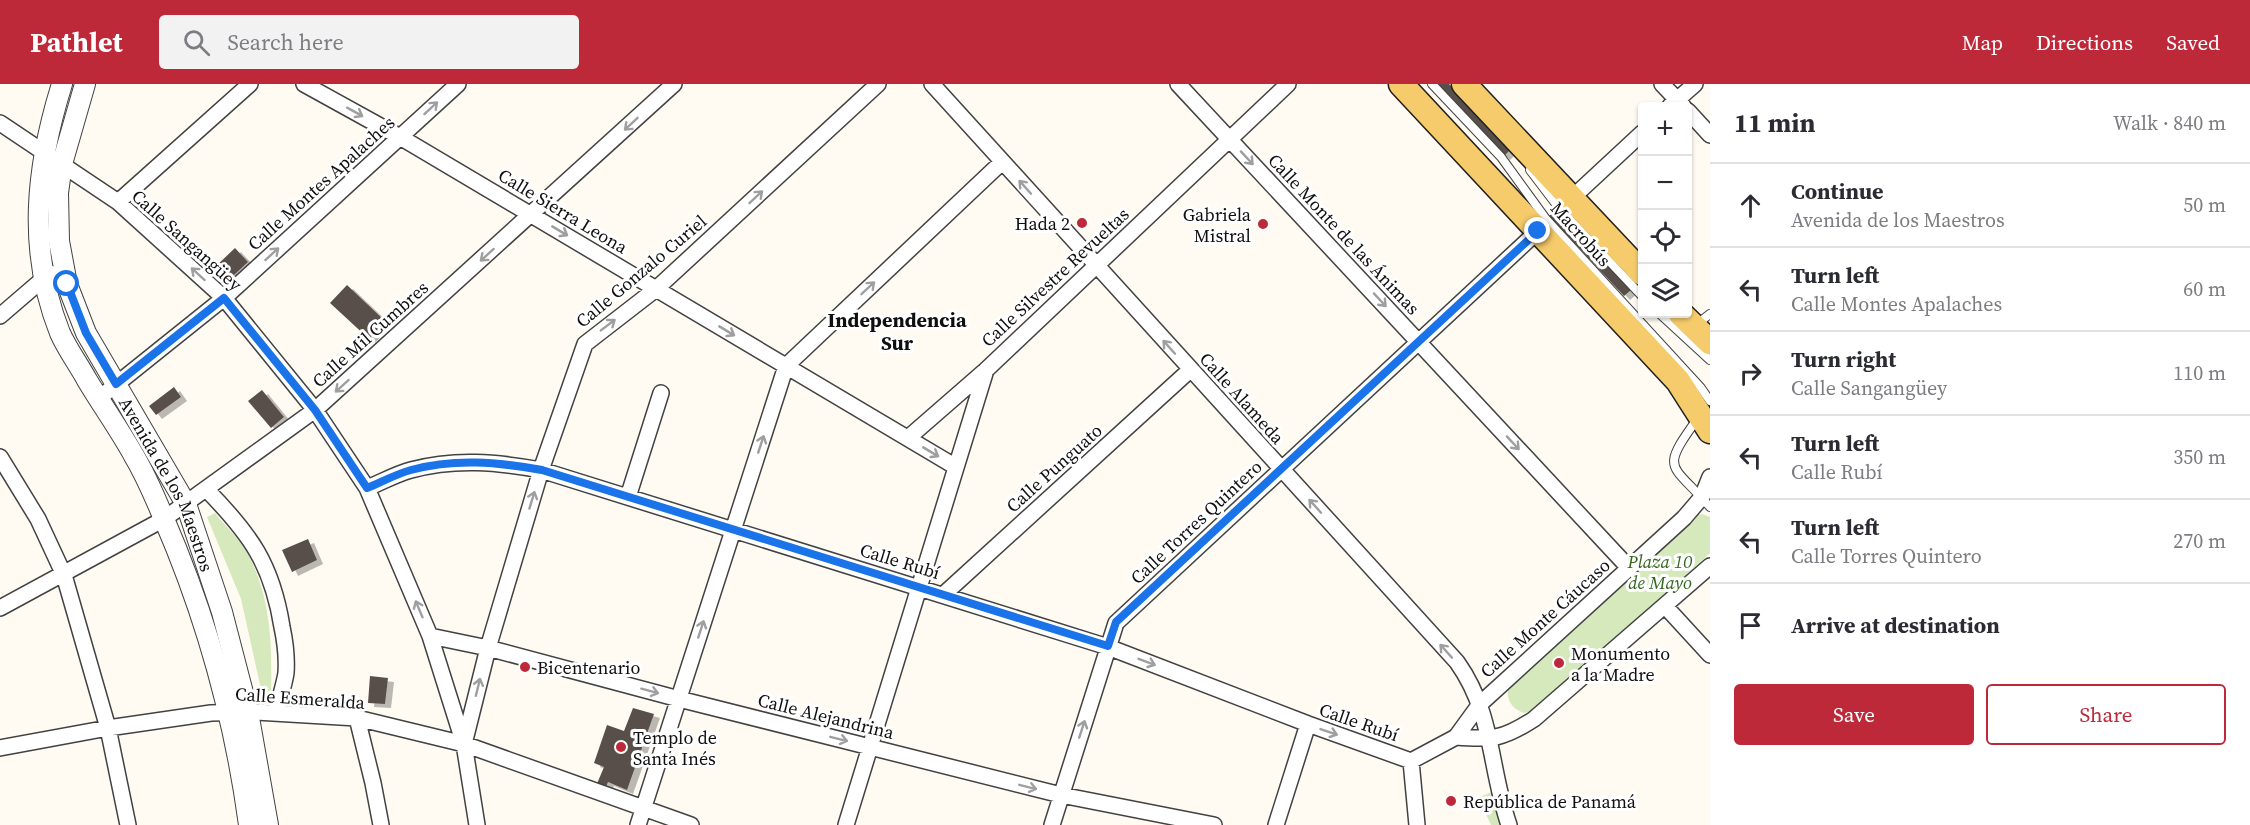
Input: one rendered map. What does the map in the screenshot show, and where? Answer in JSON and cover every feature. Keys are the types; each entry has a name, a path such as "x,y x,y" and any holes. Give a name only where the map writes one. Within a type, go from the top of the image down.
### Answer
{"main road":[{"path":"1401,84 1707,415"},
{"path":"1464,84 1638,269"}],"street":[{"name":"Avenida de los Maestros","path":"62,84 44,152 39,188 38,234 44,278 61,334 98,399 134,454 164,519 202,619 227,712 249,825"},
{"name":"Avenida de los Maestros","path":"85,84 62,164 58,193 62,264 67,284 86,333 186,504 222,612 248,712 268,825"},
{"path":"118,202 250,84"},
{"name":"Calle Sierra Leona","path":"304,84 400,137 956,467"},
{"name":"Calle Montes Apalaches","path":"98,399 224,298 458,84"},
{"name":"Calle Mil Cumbres","path":"0,608 164,519 315,410 674,84"},
{"name":"Calle Gonzalo Curiel","path":"477,825 464,744 488,648 542,470 585,344 657,289 878,84"},
{"name":"Calle Alameda","path":"932,84 1457,662 1471,682 1480,704 1509,825"},
{"name":"Calle Monte de las Ánimas","path":"1178,84 1629,568"},
{"name":"Calle Silvestre Revueltas","path":"846,825 986,370 1288,84"},
{"path":"1662,84 1677,102"},
{"path":"1683,102 1695,84"},
{"path":"1692,118 1710,135"},
{"name":"Calle Sangangüey","path":"0,123 118,202 224,298 315,410 367,488 430,636 464,744"},
{"path":"1572,198 1638,137"},
{"path":"638,825 786,366 1002,162"},
{"name":"Calle Torres Quintero","path":"1052,825 1116,622 1538,231"},
{"path":"0,315 62,264"},
{"path":"908,438 986,370"},
{"name":"Calle Punguato","path":"943,595 1190,370"},
{"path":"628,497 661,393"},
{"path":"0,457 38,519 64,575 108,728 128,825"},
{"name":"Calle Rubí","path":"367,488 410,470 455,462 498,463 542,470 1108,646 1308,724 1412,761"},
{"name":"Calle Monte Cáucaso","path":"1412,761 1456,737 1480,704 1684,518 1706,502 1710,477"},
{"name":"Avenida de los Maestros","path":"207,490 245,530 261,555 273,583 285,641 286,672 276,713"},
{"path":"1456,737 1489,740 1512,733 1534,719 1710,566"},
{"path":"1665,606 1710,655"},
{"name":"Calle Alejandrina","path":"430,636 488,648 679,699 1061,795 1214,825"},
{"name":"Calle Esmeralda","path":"0,748 108,728 227,712 357,718 464,744 691,825"},
{"path":"357,718 381,825"},
{"path":"1276,825 1308,724"},
{"path":"1412,761 1418,825"}],"lane":[{"name":"Macrobús","path":"1432,84 1501,157 1546,219 1701,388 1707,415"},
{"path":"1453,84 1515,151"},
{"name":"Macrobús","path":"1522,160 1559,207 1638,292"},
{"path":"1664,318 1710,360"},
{"path":"1706,502 1677,473 1673,465 1676,448 1707,415"}],"green space":[{"path":"215,513 245,549 261,585 269,621 271,698 263,698 241,599 207,517"},
{"name":"Plaza 10 de Mayo","path":"1702,514 1710,517 1710,553 1538,710 1524,713 1512,706 1508,694 1509,685 1696,515"},
{"path":"1491,792 1503,825 1491,825 1478,798"}],"building":[{"path":"1437,84 1449,84 1511,149 1504,156"},
{"path":"1556,210 1631,290 1624,296 1549,216"},
{"path":"235,248 248,262 232,277 222,276 214,268"},
{"path":"347,285 385,321 369,339 330,303"},
{"path":"174,387 181,397 156,415 149,406"},
{"path":"262,390 284,417 271,428 248,401"},
{"path":"308,539 317,560 292,572 282,550"},
{"path":"370,676 388,678 385,704 368,703"},
{"name":"Templo de Santa Inés","path":"633,708 654,714 627,790 608,782 605,789 596,786 604,767 594,763 607,725 624,731"}],"place":[{"name":"Hada 2","path":"1082,223"},
{"name":"Gabriela Mistral","path":"1263,224"},
{"name":"Monumento a la Madre","path":"1559,663"},
{"name":"Bicentenario","path":"525,667"},
{"name":"Templo de Santa Inés","path":"621,747"},
{"name":"República de Panamá","path":"1451,801"}],"district":[{"name":"Independencia Sur","path":"897,332"}],"route":[{"path":"67,284 86,333 116,384 224,298 315,410 367,488 410,470 455,462 498,463 542,470 1108,646 1116,622 1538,231"}]}
